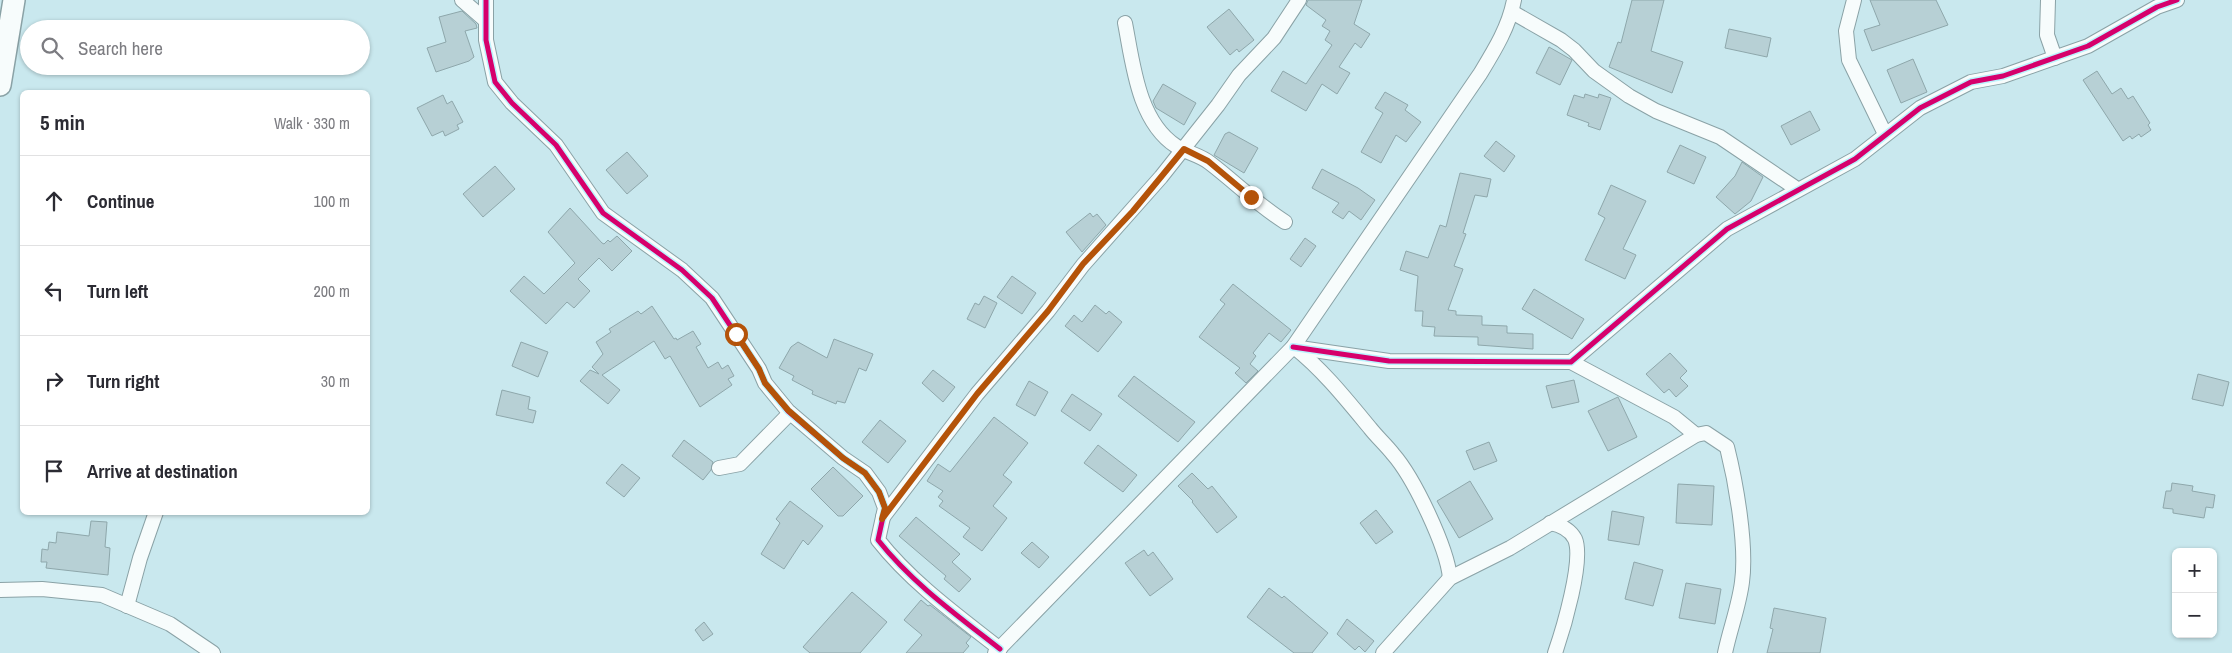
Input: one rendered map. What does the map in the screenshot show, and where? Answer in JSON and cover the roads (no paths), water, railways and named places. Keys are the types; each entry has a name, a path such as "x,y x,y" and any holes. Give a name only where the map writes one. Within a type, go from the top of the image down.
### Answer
{"main road":[{"path":"0,85 14,0"}],"street":[{"path":"462,0 485,20"},
{"path":"486,0 486,40 495,82 512,104 556,145 603,213 682,270 712,298 759,369 765,383 790,413 843,458 865,473 879,492 885,508 882,529 878,540 887,552 998,651 1293,347 1480,74 1497,46 1513,6 1561,40 1602,77 1628,96 1656,111 1720,137 1797,189"},
{"path":"882,519 977,394 1048,311 1083,264 1133,211 1184,149 1239,75 1274,38 1299,0"},
{"path":"1854,0 1846,31 1849,60 1885,134"},
{"path":"2048,0 2047,35 2055,58"},
{"path":"1571,362 1727,229 1797,189 1855,159 1920,108 1971,82 2003,76 2088,46 2157,7 2177,0"},
{"path":"1125,23 1134,73 1156,126 1176,146 1208,161 1261,206 1285,222"},
{"path":"1293,347 1389,361 1571,362 1674,417 1696,436"},
{"path":"1293,347 1339,390 1372,432 1394,455 1424,507 1449,565 1450,578"},
{"path":"719,468 728,468 745,460 790,413"},
{"path":"1383,653 1450,578 1510,548 1696,436 1706,433 1727,447 1732,468 1739,521 1743,579 1739,603 1724,653"},
{"path":"127,606 140,558 155,515"},
{"path":"1550,524 1560,525 1570,532 1575,539 1577,550 1574,578 1555,653"},
{"path":"0,590 42,588 102,595 170,624 213,653"}]}
